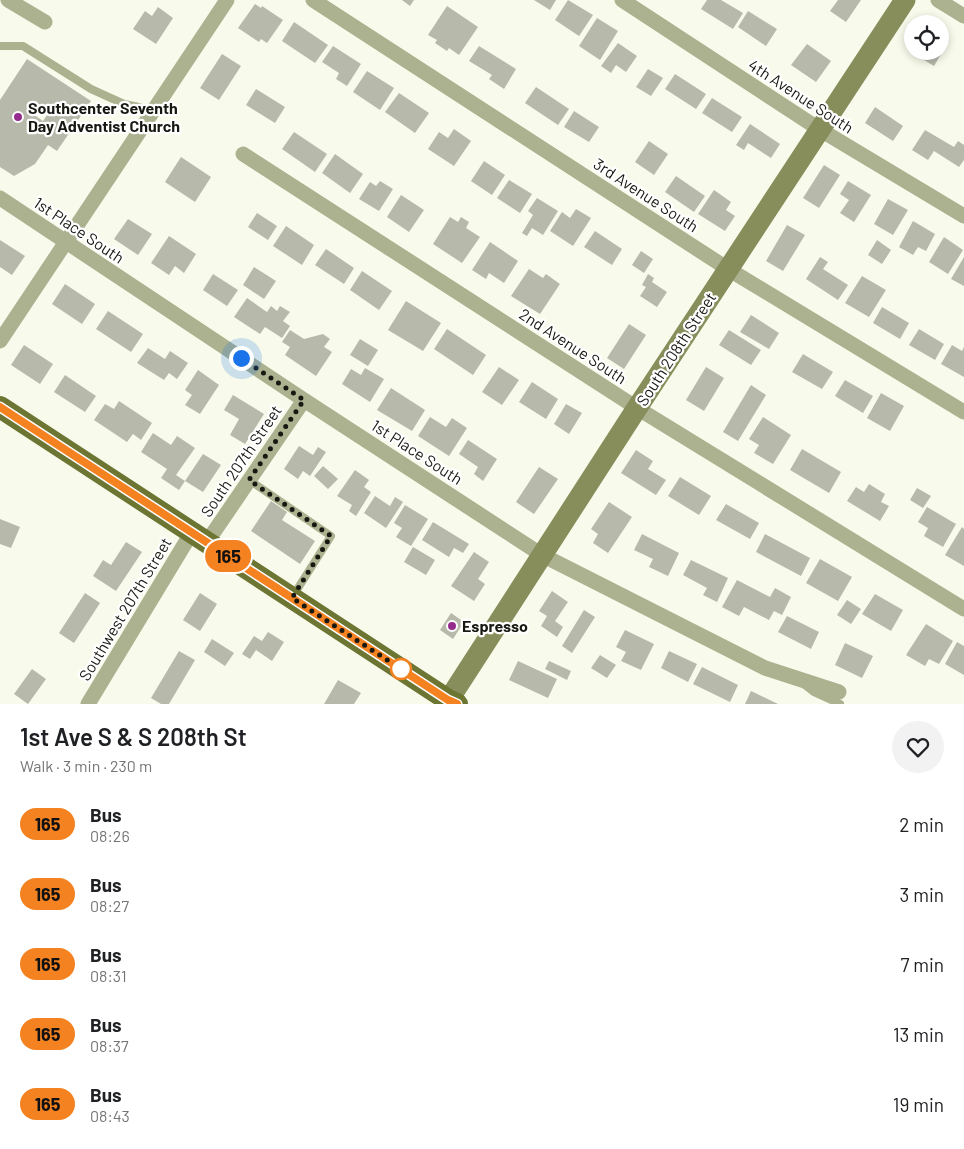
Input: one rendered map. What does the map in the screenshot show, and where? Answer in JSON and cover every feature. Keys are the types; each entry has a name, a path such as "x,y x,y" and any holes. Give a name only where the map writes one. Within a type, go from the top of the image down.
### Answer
{"main road":[{"path":"0,407 450,703"}],"street":[{"path":"8,0 45,22"},
{"path":"0,341 227,0"},
{"name":"3rd Avenue South","path":"313,0 728,269 964,412"},
{"name":"4th Avenue South","path":"622,0 819,129 964,216"},
{"name":"South 208th Street","path":"450,703 542,555 637,408 905,0"},
{"path":"938,0 964,16"},
{"name":"2nd Avenue South","path":"243,154 637,408 964,609"},
{"name":"1st Place South","path":"0,198 542,555 765,668 798,678 839,698"},
{"name":"South 207th Street","path":"200,537 249,480 304,400"},
{"name":"Southwest 207th Street","path":"88,704 200,537"}],"lane":[{"path":"0,46 23,46 91,89 124,104 139,107 151,114"},
{"path":"249,480 331,536 292,598"}],"building":[{"path":"402,0 414,0 410,6"},
{"path":"534,0 556,0 550,10"},
{"path":"568,0 593,15 579,36 555,20"},
{"path":"707,0 721,0 743,13 733,29 701,9"},
{"path":"838,0 861,0 846,22 830,11"},
{"path":"255,4 261,8 262,6 283,20 267,43 261,39 259,42 238,28"},
{"path":"447,6 478,27 459,55 449,48 447,51 435,43 437,40 428,35"},
{"path":"158,7 173,18 156,44 133,29 145,11 152,16"},
{"path":"748,11 777,29 766,46 738,27"},
{"path":"597,18 618,31 600,60 579,46"},
{"path":"294,22 328,45 315,63 282,41"},
{"path":"618,43 637,56 626,72 616,65 611,73 601,66"},
{"path":"807,44 831,61 816,82 791,65"},
{"path":"333,46 361,64 347,86 336,79 339,73 322,62"},
{"path":"479,46 516,69 504,89 489,79 492,75 469,61"},
{"path":"222,54 241,66 219,100 200,88"},
{"name":"Southcenter Seventh Day Adventist Church","path":"27,59 91,101 57,151 48,145 35,164 14,176 0,167 0,100","holes":["34,102 49,112 43,121 27,110"]},
{"path":"924,60 938,60 934,66"},
{"path":"648,69 663,78 651,96 636,87"},
{"path":"367,71 394,88 380,110 353,92"},
{"path":"675,74 706,94 696,109 665,89"},
{"path":"536,87 569,109 558,125 525,103"},
{"path":"256,89 285,107 275,123 246,105"},
{"path":"399,93 429,113 415,133 385,112"},
{"path":"712,98 742,117 732,132 702,113"},
{"path":"875,107 903,126 893,141 865,123"},
{"path":"574,111 599,127 589,142 564,127"},
{"path":"750,124 780,144 771,158 748,143 744,150 736,145"},
{"path":"454,129 471,141 454,166 428,149 439,132 448,138"},
{"path":"925,130 954,147 958,141 964,145 964,160 959,167 934,151 928,160 912,150"},
{"path":"294,132 327,154 315,172 282,149"},
{"path":"649,141 668,154 654,175 635,162"},
{"path":"335,154 363,174 350,193 322,173"},
{"path":"181,157 211,177 195,202 165,182"},
{"path":"484,161 505,175 492,195 471,181"},
{"path":"824,165 840,175 819,208 803,198"},
{"path":"676,176 705,196 694,212 665,192"},
{"path":"509,180 532,194 520,213 497,198"},
{"path":"380,181 393,189 379,211 359,199 370,182 376,186"},
{"path":"848,181 871,195 854,222 840,213 849,200 840,194"},
{"path":"714,190 731,202 726,210 735,216 725,231 698,214"},
{"path":"401,195 424,210 409,232 387,217"},
{"path":"537,198 558,211 543,235 532,228 527,236 522,233 533,215 528,211"},
{"path":"888,199 908,210 893,235 874,224"},
{"path":"576,209 591,218 573,246 550,231 562,212 570,218"},
{"path":"257,213 277,226 268,240 248,227"},
{"path":"450,217 458,222 461,217 469,222 466,228 480,237 462,263 433,244"},
{"path":"128,219 152,234 138,255 114,239"},
{"path":"913,221 935,234 926,251 918,247 913,255 899,247"},
{"path":"787,225 805,235 783,271 766,261"},
{"path":"286,226 314,245 302,265 273,246"},
{"path":"595,231 622,249 612,265 584,247"},
{"path":"169,236 196,254 184,273 175,266 169,275 151,263"},
{"path":"944,237 963,250 948,274 929,262"},
{"path":"0,240 25,256 12,275 0,267"},
{"path":"877,240 891,250 882,264 868,255"},
{"path":"490,242 518,261 504,283 489,273 486,279 472,270"},
{"path":"326,249 354,268 344,284 315,265"},
{"path":"641,251 653,259 644,273 632,265"},
{"path":"820,257 828,262 823,269 848,285 838,300 806,279"},
{"path":"964,257 964,286 951,279"},
{"path":"254,267 276,281 264,299 243,285"},
{"path":"529,269 543,278 546,274 560,284 540,314 511,296"},
{"path":"362,271 392,291 379,310 350,290"},
{"path":"213,274 238,290 227,306 203,290"},
{"path":"648,274 654,278 652,282 667,292 657,307 640,296 646,287 642,285"},
{"path":"862,276 886,290 869,317 845,303"},
{"path":"65,284 95,304 82,324 52,304"},
{"path":"247,298 267,312 271,306 277,311 280,306 290,312 283,321 290,326 282,338 265,327 260,334 234,317"},
{"path":"406,301 441,323 423,351 388,330"},
{"path":"882,307 909,323 900,339 873,323"},
{"path":"108,311 143,334 131,352 96,329"},
{"path":"751,315 779,333 769,349 740,332"},
{"path":"629,324 646,335 624,369 607,358"},
{"path":"447,329 486,355 473,375 434,349"},
{"path":"919,329 944,344 935,360 909,345"},
{"path":"290,330 304,339 323,334 330,339 324,347 332,352 316,376 285,355 290,347 282,342"},
{"path":"729,330 761,350 751,365 719,345"},
{"path":"360,339 378,350 368,366 350,355"},
{"path":"24,345 53,364 40,384 11,365"},
{"path":"952,345 962,351 964,347 964,377 941,364"},
{"path":"148,348 165,359 170,351 188,363 177,379 169,373 164,380 137,363"},
{"path":"803,354 833,372 822,389 792,372"},
{"path":"499,367 519,380 502,405 482,392"},
{"path":"706,367 724,378 704,411 686,400"},
{"path":"365,368 384,379 370,402 342,384 351,369 361,375"},
{"path":"198,370 219,385 200,414 185,405 192,395 185,390"},
{"path":"65,375 96,396 85,412 54,392"},
{"path":"845,380 873,396 863,413 835,396"},
{"path":"532,382 558,399 546,419 519,402"},
{"path":"751,385 766,395 738,441 723,432"},
{"path":"391,388 425,410 412,431 377,410"},
{"path":"881,393 904,406 890,431 867,418"},
{"path":"233,395 264,414 245,444 230,435 239,419 224,410"},
{"path":"119,401 152,423 141,440 133,434 127,442 94,420 105,404 114,409"},
{"path":"566,404 582,413 569,434 554,424"},
{"path":"430,417 446,427 452,418 467,428 449,456 418,436"},
{"path":"763,417 791,435 773,464 754,453 759,445 749,439"},
{"path":"153,433 171,445 177,436 195,448 176,475 185,481 179,490 161,478 167,469 141,452"},
{"path":"468,440 497,459 483,481 474,474 478,467 459,454"},
{"path":"299,446 313,455 318,447 326,452 310,476 303,471 298,479 284,469"},
{"path":"802,449 841,472 829,493 790,470"},
{"path":"636,450 653,461 648,469 666,480 656,495 621,473"},
{"path":"203,454 221,465 203,492 185,481"},
{"path":"323,466 338,479 328,489 314,476"},
{"path":"539,467 558,479 534,514 516,502"},
{"path":"355,470 369,480 364,487 371,492 356,516 349,511 352,505 337,496"},
{"path":"680,477 711,496 699,515 668,496"},
{"path":"869,484 885,494 881,502 889,506 880,521 847,501 856,487 864,492"},
{"path":"917,488 931,496 923,508 910,500"},
{"path":"375,496 390,506 395,497 403,502 386,528 364,513"},
{"path":"271,501 287,512 282,520 315,541 300,564 251,531"},
{"path":"609,502 632,517 608,553 593,543 598,534 591,529"},
{"path":"726,504 759,523 750,539 716,520"},
{"path":"405,505 428,519 411,546 396,537 402,528 394,523"},
{"path":"927,507 956,524 943,547 924,536 928,528 918,522"},
{"path":"0,519 20,527 11,548 0,544"},
{"path":"433,522 469,544 463,553 454,548 449,557 422,540"},
{"path":"962,527 964,529 964,566 945,555"},
{"path":"642,534 679,553 668,576 649,567 653,559 634,550"},
{"path":"765,534 810,558 801,576 756,552"},
{"path":"126,542 142,552 116,591 93,576 103,560 111,565"},
{"path":"413,547 435,560 426,575 404,562"},
{"path":"474,552 489,562 478,579 485,584 474,601 451,586"},
{"path":"820,559 852,577 838,601 806,583"},
{"path":"691,560 728,578 717,602 703,595 707,588 683,575"},
{"path":"737,580 770,597 775,588 791,597 782,615 774,611 769,620 744,607 739,616 722,607"},
{"path":"552,591 568,602 555,621 563,627 557,637 541,626 547,616 539,611"},
{"path":"85,593 100,603 74,643 59,633"},
{"path":"200,593 217,604 200,631 183,620"},
{"path":"875,594 903,610 891,631 862,614"},
{"path":"847,600 861,609 851,624 837,615"},
{"path":"584,610 595,617 572,653 562,646"},
{"name":"Espresso","path":"451,613 464,622 453,639 440,630"},
{"path":"787,616 819,632 811,649 778,632"},
{"path":"926,624 953,641 939,664 929,659 925,666 906,655"},
{"path":"625,630 654,644 641,670 621,661 626,652 616,647"},
{"path":"268,632 284,642 272,661 256,650 250,659 242,654 254,636 262,641"},
{"path":"212,639 234,653 225,666 204,652"},
{"path":"957,642 964,646 964,675 945,664"},
{"path":"845,643 873,656 862,678 835,665"},
{"path":"179,651 195,660 169,704 161,704 151,698"},
{"path":"669,651 697,664 688,682 661,668"},
{"path":"600,655 616,665 607,678 591,668"},
{"path":"518,661 557,679 548,698 509,680"},
{"path":"549,661 571,671 567,680 545,669"},
{"path":"702,667 738,685 730,702 693,684"},
{"path":"32,669 46,679 28,704 14,694"},
{"path":"338,680 361,693 354,704 324,704"},
{"path":"751,691 778,704 745,704"}],"bus line":[{"name":"165","path":"0,407 448,700 457,704"}],"place":[{"name":"Southcenter Seventh Day Adventist Church","path":"18,117"},
{"name":"Espresso","path":"452,626"}],"route":[{"path":"241,358 304,400 249,480 331,536 292,598 401,669"}]}
